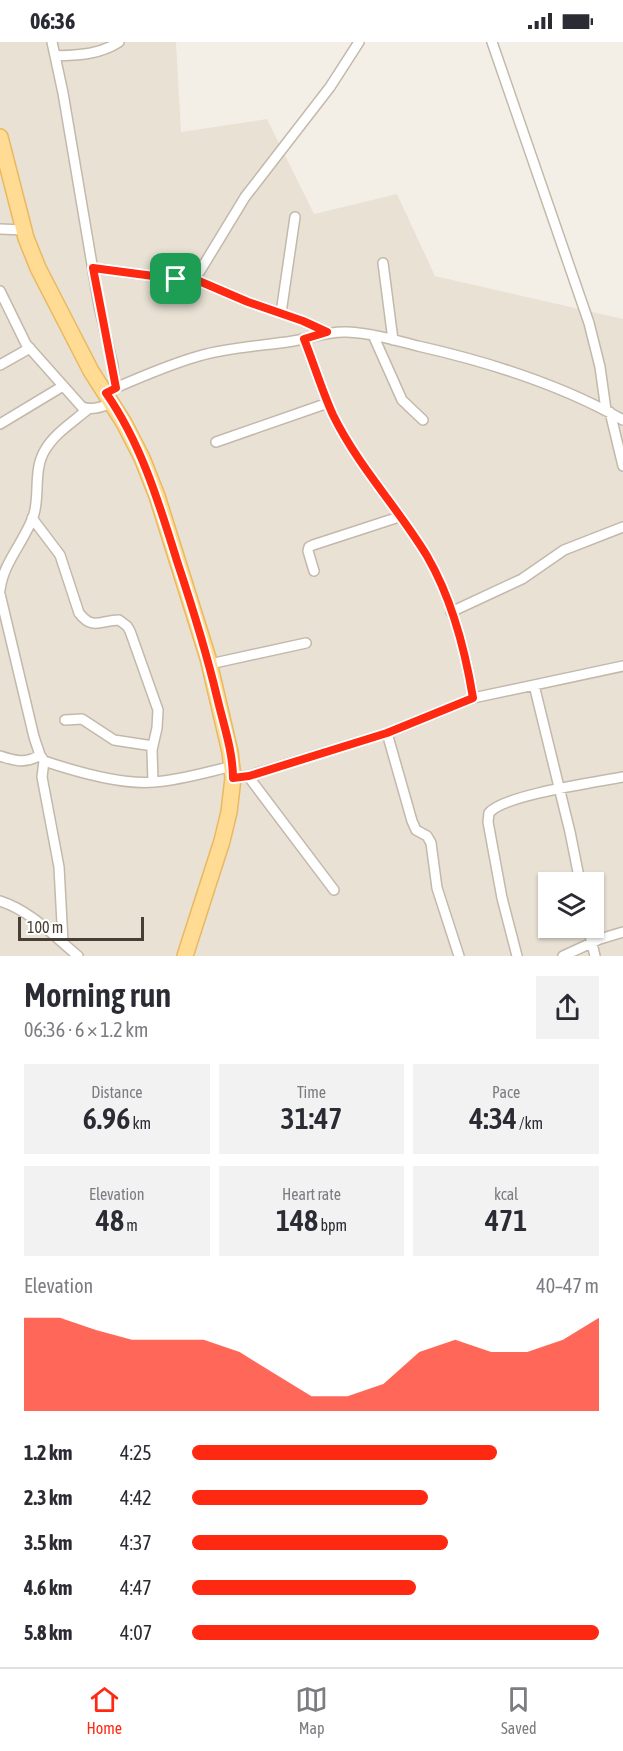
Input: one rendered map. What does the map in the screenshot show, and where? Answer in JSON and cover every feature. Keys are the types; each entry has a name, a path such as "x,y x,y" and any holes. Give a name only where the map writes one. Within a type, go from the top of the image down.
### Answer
{"main road":[{"path":"0,136 24,230 38,268 91,371 111,395 142,458 210,664 238,773 222,841 185,956"}],"street":[{"path":"52,42 93,268 111,395"},
{"path":"55,56 87,54 106,49 119,42"},
{"path":"192,278 200,271 245,197 330,87 359,42"},
{"path":"492,42 589,323 608,411 623,466"},
{"path":"281,313 295,217"},
{"path":"0,229 24,230"},
{"path":"383,263 393,340"},
{"path":"93,268 176,279 192,278 232,296 327,332"},
{"path":"0,291 26,344 82,407 88,409"},
{"path":"63,942 59,867 42,777 42,758 0,592 0,584 8,564 32,518 43,453 62,430 88,409 163,368 200,356 304,339 327,332 373,335 512,371 608,411 623,420"},
{"path":"373,335 402,400 423,420"},
{"path":"304,339 328,403 340,427 426,556 451,612 467,662 473,698"},
{"path":"0,365 30,348"},
{"path":"0,424 63,386"},
{"path":"216,442 328,403"},
{"path":"314,571 309,547 399,516"},
{"path":"32,518 60,555 79,613 84,620 95,624 119,620 127,626 158,710 153,746 153,782"},
{"path":"451,612 522,579 564,549 623,528"},
{"path":"210,664 306,643"},
{"path":"0,756 26,762 42,758 88,774 142,783 238,773 387,733 473,698 623,666"},
{"path":"534,685 578,872"},
{"path":"65,720 81,719 114,740 153,746"},
{"path":"387,733 412,821 417,830 427,836 431,843 437,888 459,956"},
{"path":"238,773 334,890"},
{"path":"518,956 502,898 488,822 489,813 499,805 560,789 623,777"},
{"path":"0,901 25,913 78,956"},
{"path":"563,956 591,942 623,932"},
{"path":"590,938 595,956"}],"shaded area":[{"path":"0,42 176,42 181,132 267,119 314,214 397,194 435,276 623,319 623,956 0,956"}],"route":[{"path":"93,268 176,279 192,278 327,332 304,339 328,403 340,427 385,498 426,556 446,598 461,642 473,698 387,733 249,776 233,778 233,765 208,658 156,496 142,458 106,393 116,388 93,268"}]}
